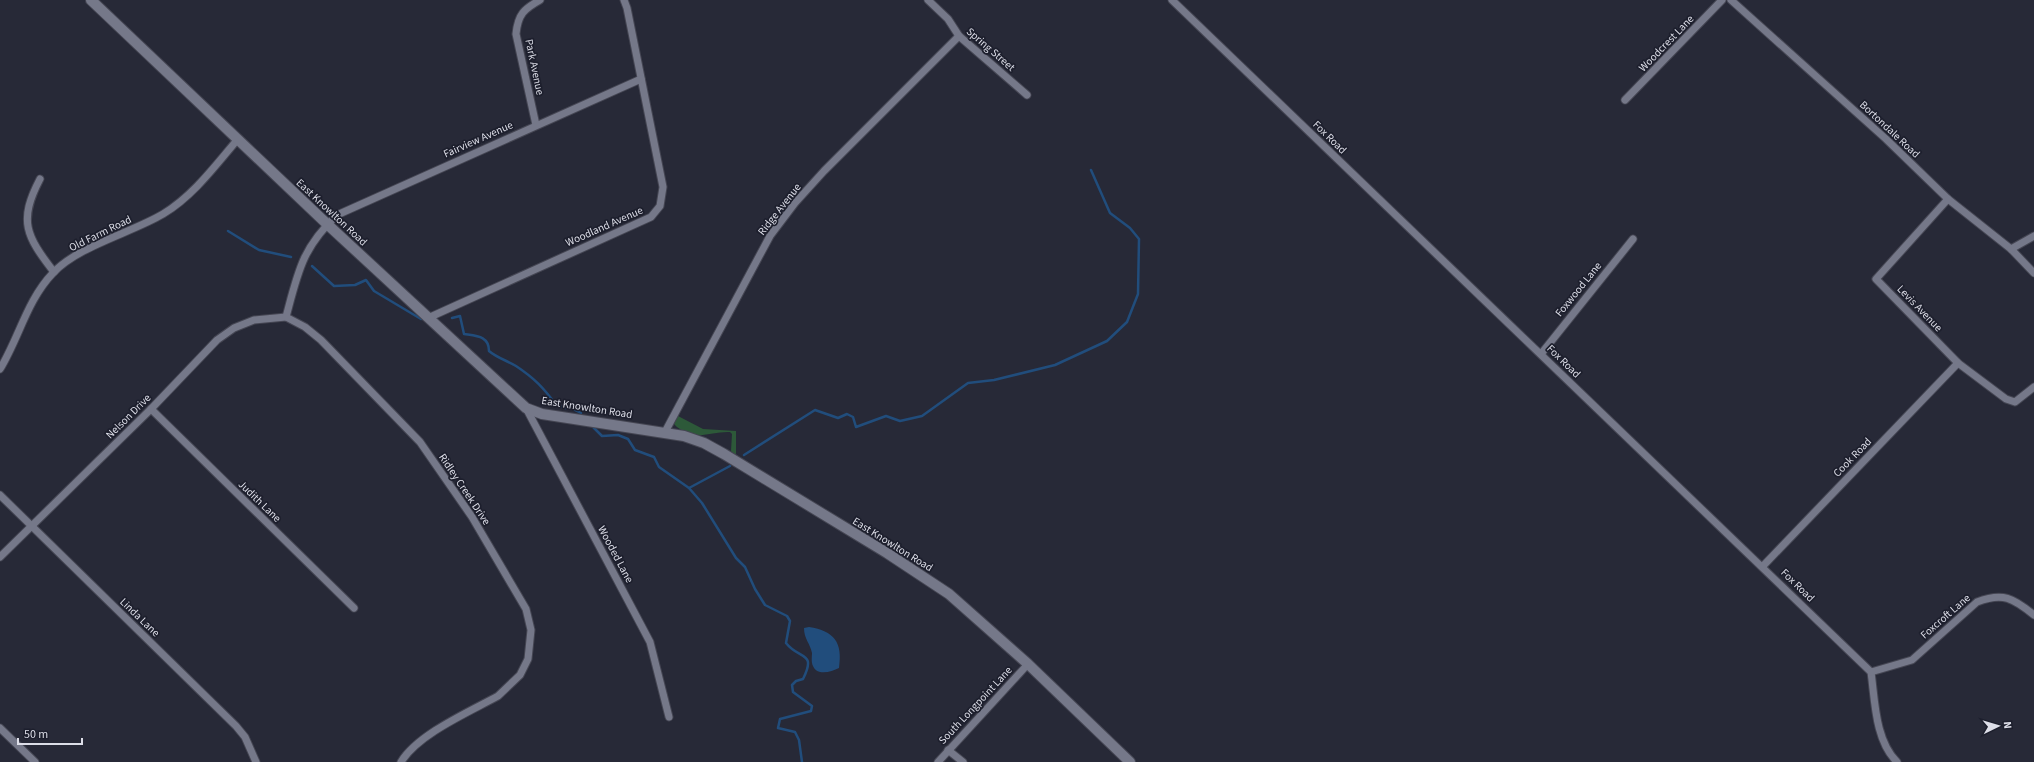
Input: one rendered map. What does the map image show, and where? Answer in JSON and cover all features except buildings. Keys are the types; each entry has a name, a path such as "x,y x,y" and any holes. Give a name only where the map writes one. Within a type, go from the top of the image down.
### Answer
{"main road":[{"name":"East Knowlton Road","path":"91,0 327,224 526,408 542,414 665,432 694,439 709,445 898,560 949,594 1028,664 1130,762"}],"street":[{"name":"Park Avenue","path":"536,125 516,34 518,19 530,6 540,0"},
{"name":"Woodland Avenue","path":"428,318 652,217 660,206 663,187 627,8 624,0"},
{"name":"Spring Street","path":"928,0 948,19 959,36 1027,95"},
{"name":"Fox Road","path":"1172,0 1763,566 1871,672"},
{"name":"Woodcrest Lane","path":"1625,100 1722,0"},
{"name":"Bortondale Road","path":"1731,0 1948,198 2010,249 2034,273"},
{"name":"Ridge Avenue","path":"665,432 770,236 824,171 959,36"},
{"name":"Fairview Avenue","path":"327,224 337,215 641,79"},
{"name":"Old Farm Road","path":"0,369 35,297 54,272 82,253 151,220 174,207 196,188 238,139"},
{"path":"40,179 29,203 27,228 36,249 54,272"},
{"name":"Levis Avenue","path":"1948,198 1876,279 1958,362 2006,399 2015,402 2034,387"},
{"path":"286,317 300,265 308,249 327,224"},
{"path":"2010,249 2034,236"},
{"name":"Foxwood Lane","path":"1541,354 1633,239"},
{"name":"Nelson Drive","path":"0,558 218,340 234,328 254,320 286,317"},
{"name":"Ridley Creek Drive","path":"286,317 305,327 321,340 420,442 472,517 527,612 531,630 531,644 528,659 520,675 498,696 420,740 407,752 401,762"},
{"name":"Cook Road","path":"1763,566 1958,362"},
{"name":"Wooded Lane","path":"526,408 650,642 669,717"},
{"name":"Judith Lane","path":"150,409 354,608"},
{"name":"Linda Lane","path":"0,495 236,726 245,737 256,762"},
{"name":"Foxcroft Lane","path":"1871,672 1912,660 1977,602 1990,597 2004,596 2017,601 2034,615"},
{"name":"South Longpoint Lane","path":"938,762 1028,664"},
{"path":"1871,672 1882,735 1887,749 1897,762"},
{"path":"0,728 35,762"},
{"path":"948,750 963,762"}],"green space":[{"path":"678,416 703,429 736,431 736,456 731,451 732,434 730,432 704,435 691,434 674,424"}],"water":[{"path":"809,627 825,631 835,639 840,651 839,668 824,672 815,669 812,663 812,653 804,632 804,628"}],"waterway":[{"path":"744,455 815,410 838,418 847,414 853,417 856,427 886,416 900,421 922,416 968,383 994,380 1055,365 1107,341 1127,322 1138,294 1139,239 1130,228 1110,213 1091,170"},
{"path":"228,231 259,250 291,257"},
{"path":"312,266 334,286 355,285 366,280 374,291 421,319"},
{"path":"452,318 460,316 464,334 478,336 485,340 489,351 495,356 522,370 547,393 556,405 566,408"},
{"path":"573,409 581,413"},
{"path":"593,427 602,436 618,435 628,439 635,450 654,457 659,467 689,488 702,503 736,558 745,567 755,589 765,605 787,616 790,621 786,643 796,652 805,657 808,664 803,679 796,681 792,685 793,692 812,706 811,711 780,719 778,728 795,732 799,740 802,762"},
{"path":"689,488 730,466"}]}
